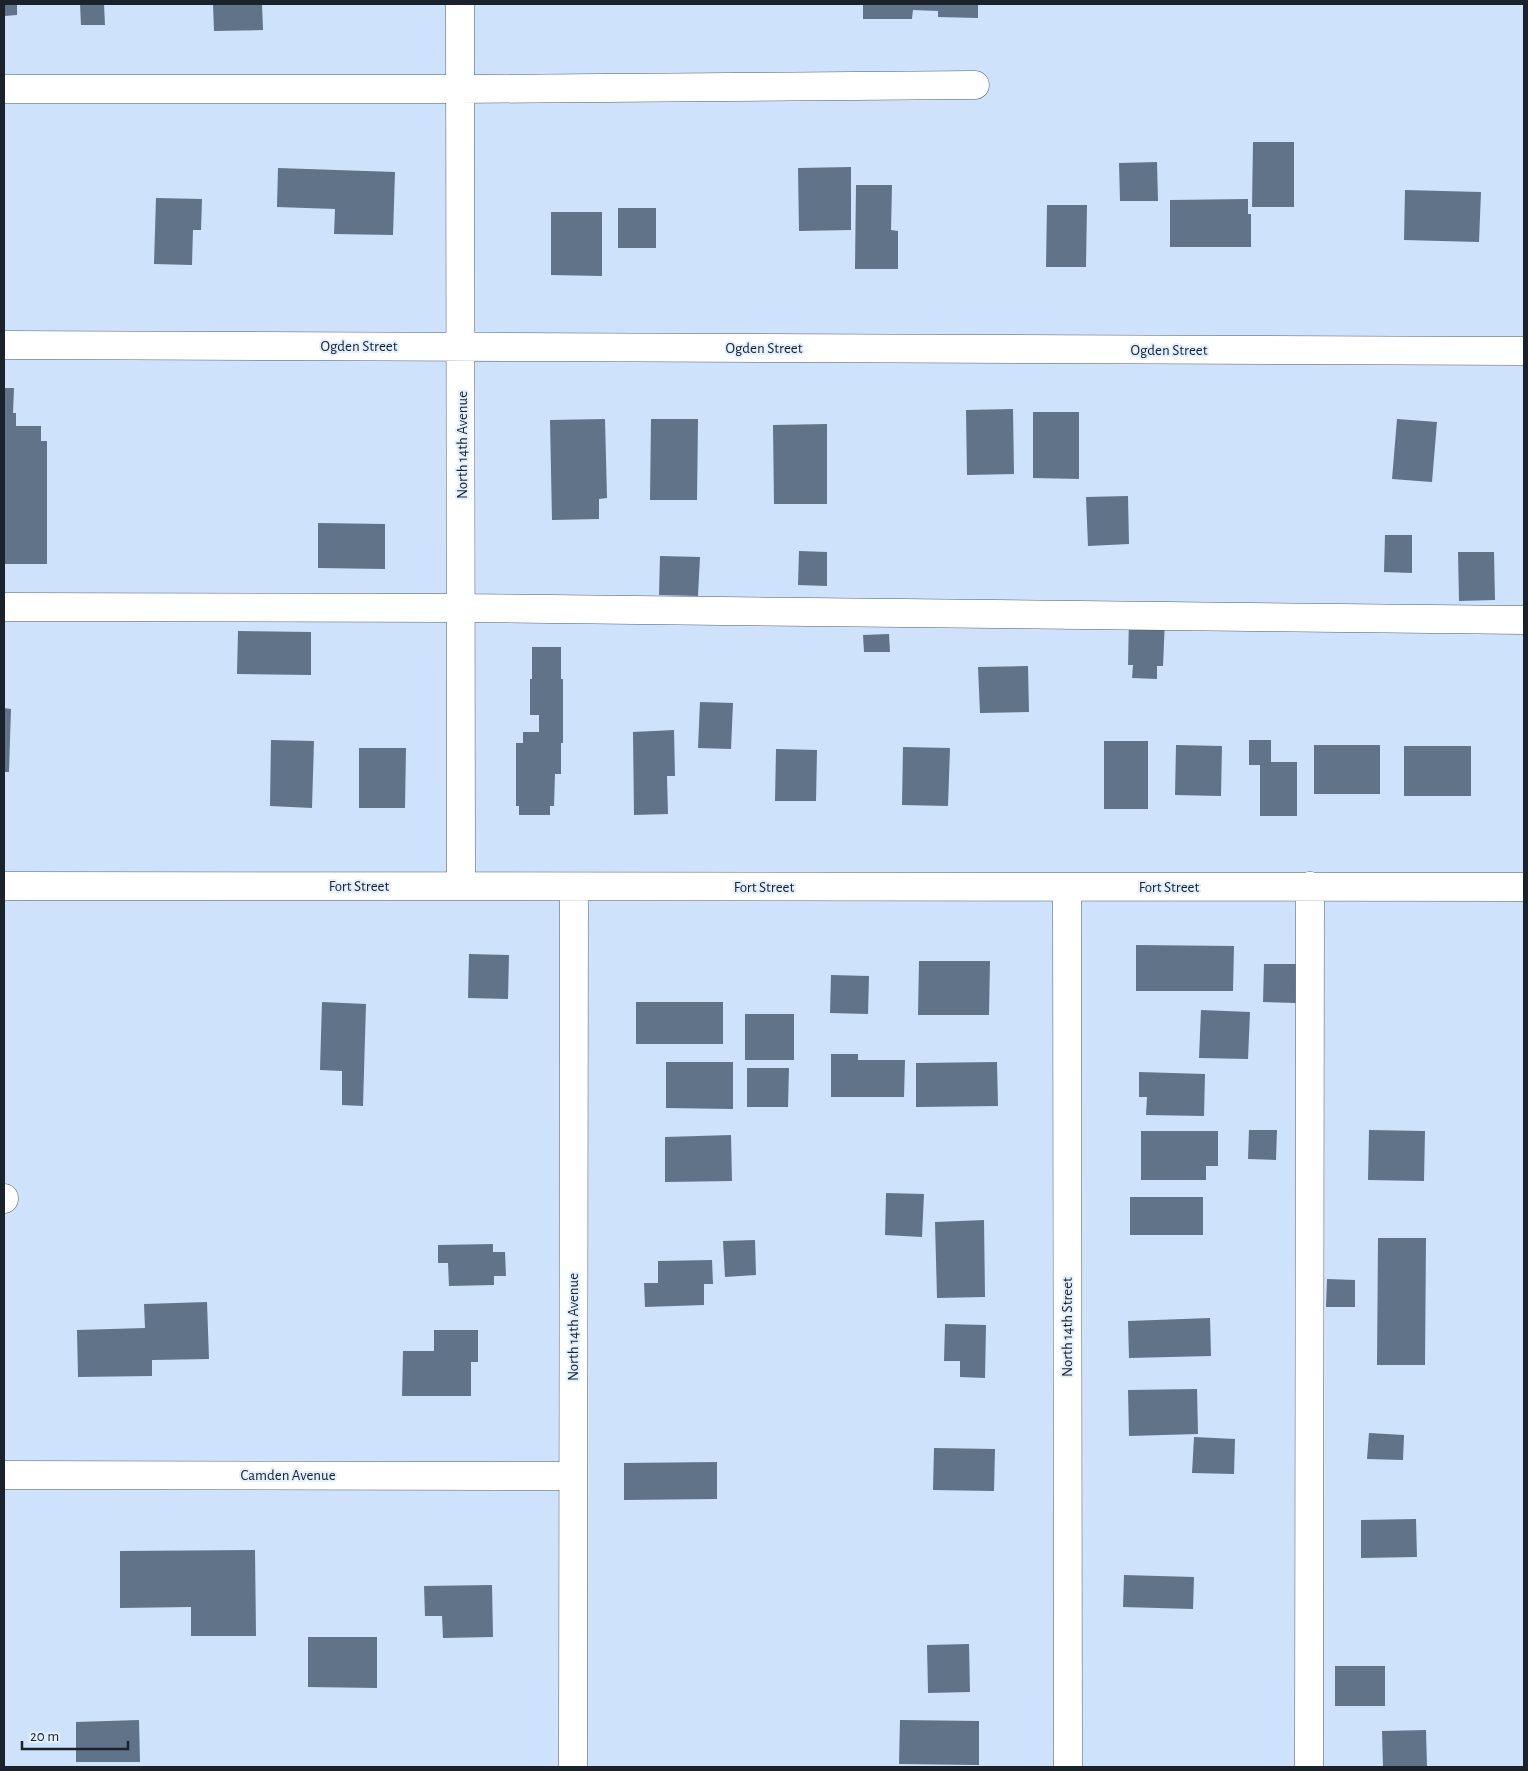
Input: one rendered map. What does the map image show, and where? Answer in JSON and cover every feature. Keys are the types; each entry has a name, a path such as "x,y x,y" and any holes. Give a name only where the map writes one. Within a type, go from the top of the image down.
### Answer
{"street":[{"name":"North 14th Avenue","path":"460,4 462,346 461,886"},
{"path":"4,89 461,89 975,85"},
{"name":"Ogden Street","path":"4,345 1524,351"},
{"path":"4,607 461,608 1524,620"},
{"name":"Fort Street","path":"4,886 1524,887"},
{"path":"1309,1767 1310,886"},
{"name":"North 14th Avenue","path":"573,1767 574,887"},
{"name":"North 14th Street","path":"1067,888 1068,1767"},
{"name":"Camden Avenue","path":"4,1475 573,1476"}],"building":[{"path":"4,4 17,4 17,15 4,16"},
{"path":"80,4 104,4 105,25 81,25"},
{"path":"213,4 262,4 263,30 214,31"},
{"path":"863,4 978,4 978,18 938,17 938,11 913,10 912,19 863,19"},
{"path":"1253,142 1294,142 1294,207 1252,207"},
{"path":"1157,162 1158,201 1120,201 1119,163"},
{"path":"851,167 851,230 799,231 798,168"},
{"path":"278,168 395,172 393,235 334,234 335,209 277,207"},
{"path":"856,185 892,185 891,230 898,231 898,269 855,269"},
{"path":"1405,190 1481,192 1479,242 1404,240"},
{"path":"156,198 202,199 201,230 193,230 192,265 154,264"},
{"path":"1248,199 1248,214 1251,214 1251,247 1170,247 1170,200"},
{"path":"1047,205 1087,205 1086,267 1046,267"},
{"path":"618,208 656,208 656,248 618,248"},
{"path":"551,212 602,212 602,276 551,275"},
{"path":"4,388 14,388 13,413 16,413 16,426 41,426 41,441 47,441 47,564 4,564"},
{"path":"1013,409 1014,474 967,475 966,410"},
{"path":"1033,412 1079,412 1079,479 1033,478"},
{"path":"605,419 607,498 599,499 599,519 552,520 550,420"},
{"path":"651,419 698,419 697,500 650,500"},
{"path":"1397,419 1437,422 1432,482 1392,479"},
{"path":"827,424 827,504 774,504 773,425"},
{"path":"1128,496 1129,544 1088,546 1086,497"},
{"path":"318,523 385,524 385,569 318,568"},
{"path":"1385,535 1412,535 1412,573 1384,572"},
{"path":"799,551 827,552 827,586 798,585"},
{"path":"1458,552 1494,552 1495,600 1459,601"},
{"path":"660,556 700,557 698,596 659,595"},
{"path":"1129,617 1165,619 1163,666 1157,666 1157,679 1132,678 1133,665 1128,665"},
{"path":"238,631 311,632 311,675 237,674"},
{"path":"889,634 890,652 864,652 863,635"},
{"path":"532,647 561,647 563,743 561,743 561,774 555,774 554,806 550,806 550,815 519,815 519,806 516,806 516,743 523,743 523,732 539,732 539,715 530,715"},
{"path":"1028,666 1029,712 980,713 978,667"},
{"path":"700,702 733,703 731,749 698,748"},
{"path":"4,708 11,709 9,772 4,772"},
{"path":"674,730 675,776 667,776 668,814 634,815 633,732"},
{"path":"271,740 314,741 312,808 270,806"},
{"path":"1249,740 1271,740 1271,762 1297,762 1297,816 1260,816 1260,765 1249,765"},
{"path":"1104,741 1148,741 1148,809 1104,809"},
{"path":"1176,745 1222,746 1221,796 1175,795"},
{"path":"1314,745 1380,745 1380,794 1314,794"},
{"path":"1404,746 1471,746 1471,796 1404,796"},
{"path":"903,747 950,748 948,806 902,805"},
{"path":"359,748 406,748 405,808 359,808"},
{"path":"776,749 817,750 816,801 775,801"},
{"path":"1136,945 1234,946 1233,991 1136,991"},
{"path":"469,954 509,955 508,999 468,998"},
{"path":"919,961 990,961 989,1015 918,1015"},
{"path":"1264,964 1296,964 1296,1003 1263,1002"},
{"path":"831,975 869,976 868,1014 830,1013"},
{"path":"322,1002 366,1004 363,1106 342,1105 342,1071 320,1070"},
{"path":"636,1002 723,1002 723,1044 636,1044"},
{"path":"1201,1010 1250,1012 1248,1059 1199,1058"},
{"path":"745,1014 794,1014 794,1060 745,1060"},
{"path":"831,1054 858,1054 858,1060 905,1060 904,1097 831,1097"},
{"path":"666,1062 733,1062 733,1109 666,1108"},
{"path":"997,1062 998,1106 916,1107 916,1063"},
{"path":"747,1068 789,1068 788,1107 747,1107"},
{"path":"1139,1072 1205,1074 1204,1116 1146,1115 1147,1097 1139,1097"},
{"path":"1249,1130 1277,1130 1276,1160 1248,1159"},
{"path":"1369,1130 1425,1131 1424,1181 1368,1180"},
{"path":"1141,1131 1218,1131 1218,1166 1206,1166 1206,1180 1141,1180"},
{"path":"731,1135 732,1181 665,1182 665,1137"},
{"path":"886,1193 924,1194 922,1237 885,1235"},
{"path":"1130,1197 1203,1197 1203,1235 1130,1235"},
{"path":"984,1220 985,1297 937,1298 935,1222"},
{"path":"1378,1238 1426,1238 1425,1365 1377,1365"},
{"path":"755,1240 756,1275 725,1277 723,1241"},
{"path":"493,1244 493,1252 505,1252 506,1276 494,1276 494,1285 449,1286 448,1263 438,1263 438,1245"},
{"path":"712,1260 713,1284 704,1284 704,1305 645,1307 644,1283 658,1283 658,1261"},
{"path":"1327,1279 1355,1280 1355,1307 1326,1307"},
{"path":"207,1302 209,1359 152,1360 152,1376 78,1377 77,1330 145,1328 144,1304"},
{"path":"1210,1318 1211,1356 1129,1358 1128,1321"},
{"path":"945,1324 986,1325 985,1378 960,1377 960,1361 944,1361"},
{"path":"434,1330 478,1330 478,1362 471,1362 471,1396 402,1396 403,1351 434,1351"},
{"path":"1197,1389 1198,1434 1129,1436 1128,1390"},
{"path":"1369,1433 1404,1435 1403,1460 1367,1459"},
{"path":"1194,1437 1235,1439 1234,1474 1192,1473"},
{"path":"934,1448 995,1449 994,1491 933,1490"},
{"path":"717,1462 717,1499 624,1500 624,1463"},
{"path":"1416,1519 1417,1557 1361,1558 1361,1520"},
{"path":"255,1550 256,1636 191,1636 191,1607 120,1608 120,1551"},
{"path":"1124,1575 1194,1577 1193,1609 1123,1607"},
{"path":"492,1585 493,1637 443,1638 442,1616 425,1616 424,1586"},
{"path":"308,1637 377,1637 377,1688 308,1687"},
{"path":"969,1644 970,1692 928,1693 927,1645"},
{"path":"1335,1666 1385,1666 1385,1706 1335,1706"},
{"path":"139,1720 140,1762 76,1762 76,1722"},
{"path":"900,1720 979,1721 979,1765 899,1764"},
{"path":"1426,1730 1427,1767 1383,1767 1382,1731"}]}
